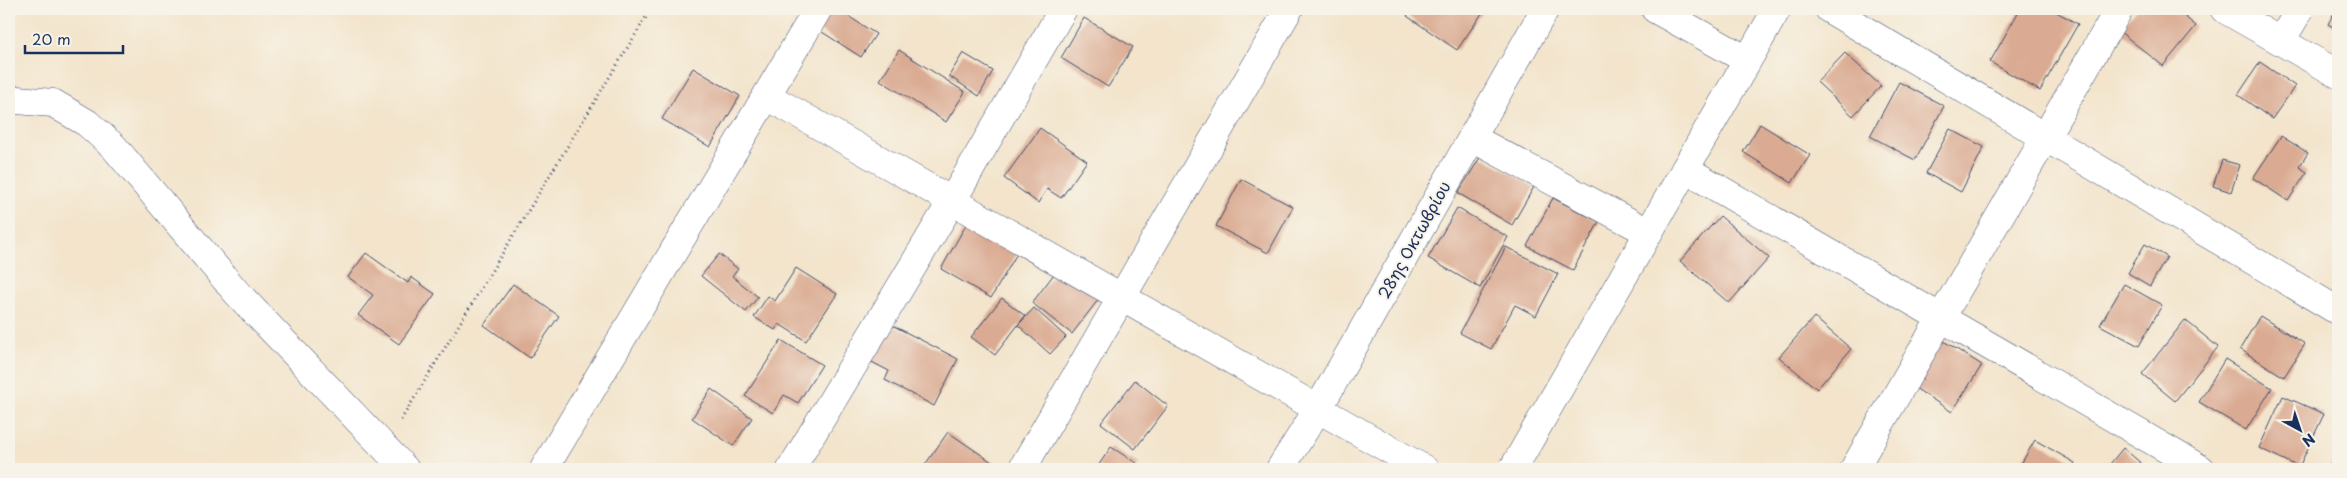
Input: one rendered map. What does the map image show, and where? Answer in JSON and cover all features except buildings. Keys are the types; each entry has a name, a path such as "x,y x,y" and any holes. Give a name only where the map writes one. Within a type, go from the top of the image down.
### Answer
{"street":[{"path":"544,469 818,9"},
{"path":"791,469 952,201 1063,9"},
{"path":"1022,469 1290,9"},
{"name":"28ης Οκτωβρίου","path":"1280,469 1318,409 1545,9"},
{"path":"1655,9 1747,60"},
{"path":"1513,469 1776,9"},
{"path":"1829,9 2338,311"},
{"path":"1854,469 2118,9"},
{"path":"2224,9 2338,74"},
{"path":"2281,41 2300,9"},
{"path":"767,96 1424,469"},
{"path":"9,102 17,100 53,103 87,122 107,141 237,293 405,469"},
{"path":"1472,138 1648,232"},
{"path":"1684,169 2201,469"}],"path":[{"path":"384,448 651,9"}]}
